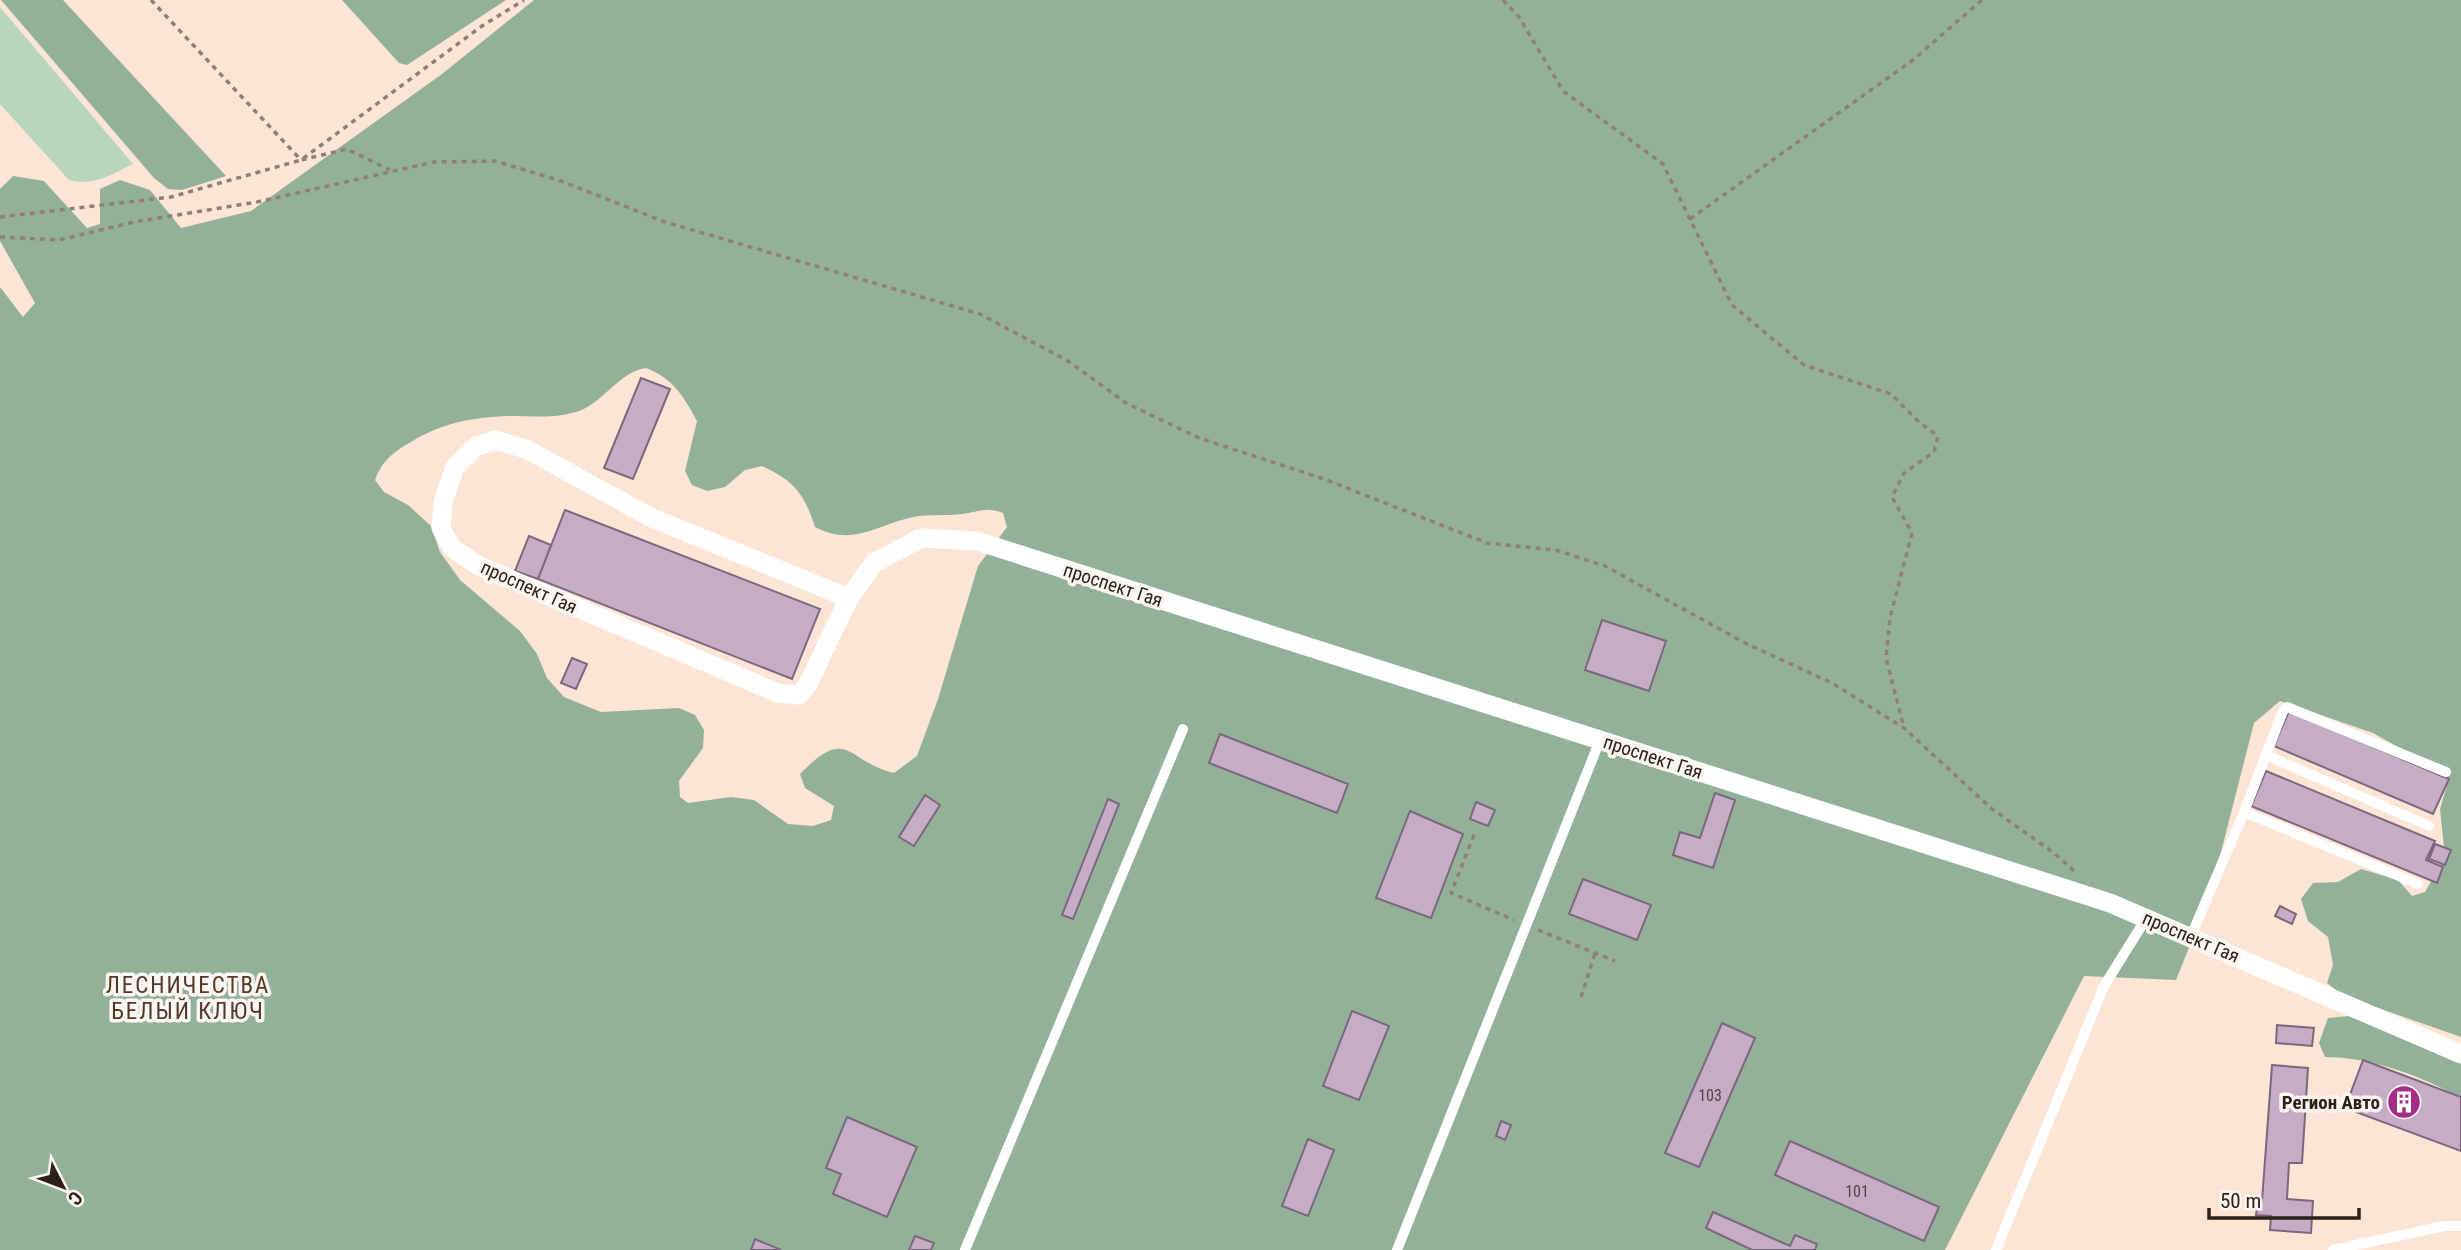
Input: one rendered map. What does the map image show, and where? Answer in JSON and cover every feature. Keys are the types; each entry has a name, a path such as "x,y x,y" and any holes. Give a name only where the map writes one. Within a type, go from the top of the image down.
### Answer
{"street":[{"name":"проспект Гая","path":"849,598 652,518 526,449 495,440 475,447 455,467 443,502 441,528 452,548 479,566 778,693 799,695 808,684 849,598 874,563 921,538 977,541 2147,917 2461,1054"}],"lane":[{"path":"2191,936 2244,812 2283,711 2287,707 2446,772"},
{"path":"965,1250 1183,729"},
{"path":"1396,1250 1600,740"},
{"path":"2266,755 2429,826"},
{"path":"2244,812 2418,884"},
{"path":"1996,1250 2104,986 2147,917"},
{"path":"2333,1250 2444,1226 2461,1226"}],"path":[{"path":"150,0 300,160"},
{"path":"300,160 482,26 524,0"},
{"path":"1503,0 1519,17 1563,90 1663,164 1731,305 1804,365 1891,394 1920,423 1938,436 1934,452 1904,473 1892,497 1912,533 1890,618 1886,658 1904,728"},
{"path":"1690,219 1913,60 1982,0"},
{"path":"0,217 171,197 347,149 392,171"},
{"path":"0,237 59,240 134,222 257,202 434,162 495,161 561,181 665,222 980,314 1068,361 1126,403 1199,438 1324,479 1487,543 1556,550 1605,566 1745,643 1832,683 1904,728 1992,809 2054,853 2082,878"},
{"path":"1581,997 1595,953"}],"green space":[{"path":"1,0 63,0 226,176 182,190 168,189 154,178"},
{"path":"342,0 506,0 407,65 399,63"},
{"path":"534,0 2461,0 2461,1037 2344,996 2327,983 2333,965 2328,937 2308,921 2301,899 2313,883 2338,882 2361,869 2398,880 2412,896 2425,892 2445,857 2440,809 2447,785 2441,771 2373,733 2280,701 2254,723 2210,895 2176,980 2084,976 1945,1250 0,1250 0,287 23,317 35,303 0,241 0,189 13,176 44,181 87,228 100,224 100,189 120,180 150,190 181,228 251,211 442,74","holes":["646,368 677,389 697,421 685,471 692,485 707,491 725,487 745,470 762,466 796,489 807,505 815,527 841,535 864,533 919,516 956,515 987,510 1003,513 1007,527 978,566 938,699 917,756 894,773 839,749 829,751 816,759 800,774 805,788 834,806 831,820 813,826 788,824 754,800 731,797 688,803 680,797 679,781 703,748 704,730 695,715 679,708 601,712 564,697 547,678 537,654 520,631 460,580 440,552 431,526 408,505 384,492 375,480 381,467 394,453 434,430 483,418 570,414 597,401 636,371"]},
{"path":"0,7 133,164 94,181 69,180 0,104"},
{"path":"2349,1016 2461,1063 2461,1098 2395,1069 2360,1060 2325,1057 2319,1043 2328,1018"}],"building":[{"path":"641,378 670,389 633,479 604,468"},
{"path":"565,510 820,609 792,679 538,579"},
{"path":"529,536 551,545 538,579 515,571"},
{"path":"1602,620 1666,641 1649,691 1585,670"},
{"path":"572,658 587,664 576,689 561,683"},
{"path":"2289,711 2449,779 2433,814 2274,746"},
{"path":"1220,734 1348,784 1337,813 1209,763"},
{"path":"2266,771 2435,841 2426,860 2443,867 2437,883 2251,806"},
{"path":"1715,793 1735,800 1713,868 1673,855 1680,832 1700,838"},
{"path":"925,795 940,805 914,846 899,837"},
{"path":"1108,799 1119,804 1073,919 1062,915"},
{"path":"1476,802 1495,810 1488,826 1470,819"},
{"path":"1410,811 1463,834 1431,918 1376,898"},
{"path":"2435,844 2451,850 2445,865 2429,859"},
{"path":"1583,879 1651,905 1637,940 1569,914"},
{"path":"2280,906 2296,914 2292,924 2275,916"},
{"path":"1352,1011 1389,1026 1359,1100 1323,1086"},
{"path":"1722,1023 1755,1038 1699,1167 1665,1153"},
{"path":"2277,1025 2314,1028 2312,1046 2276,1043"},
{"name":"Регион Авто","path":"2363,1060 2461,1097 2461,1151 2345,1108"},
{"path":"2272,1065 2308,1068 2302,1163 2289,1163 2287,1199 2313,1201 2311,1233 2270,1230 2271,1216 2256,1215 2258,1200 2262,1201"},
{"path":"847,1117 917,1147 887,1217 833,1194 841,1174 826,1168"},
{"path":"1501,1121 1511,1125 1505,1140 1496,1136"},
{"path":"1308,1139 1334,1150 1308,1216 1282,1206"},
{"path":"1790,1141 1939,1207 1924,1241 1775,1175"},
{"path":"1713,1212 1790,1246 1795,1235 1817,1244 1815,1250 1752,1250 1706,1228"},
{"path":"915,1236 934,1243 931,1250 909,1250"},
{"path":"755,1239 781,1250 751,1250"}],"place":[{"name":"Регион Авто","path":"2404,1102"}],"district":[{"name":"ЛЕСНИЧЕСТВА БЕЛЫЙ КЛЮЧ","path":"188,998"}]}
